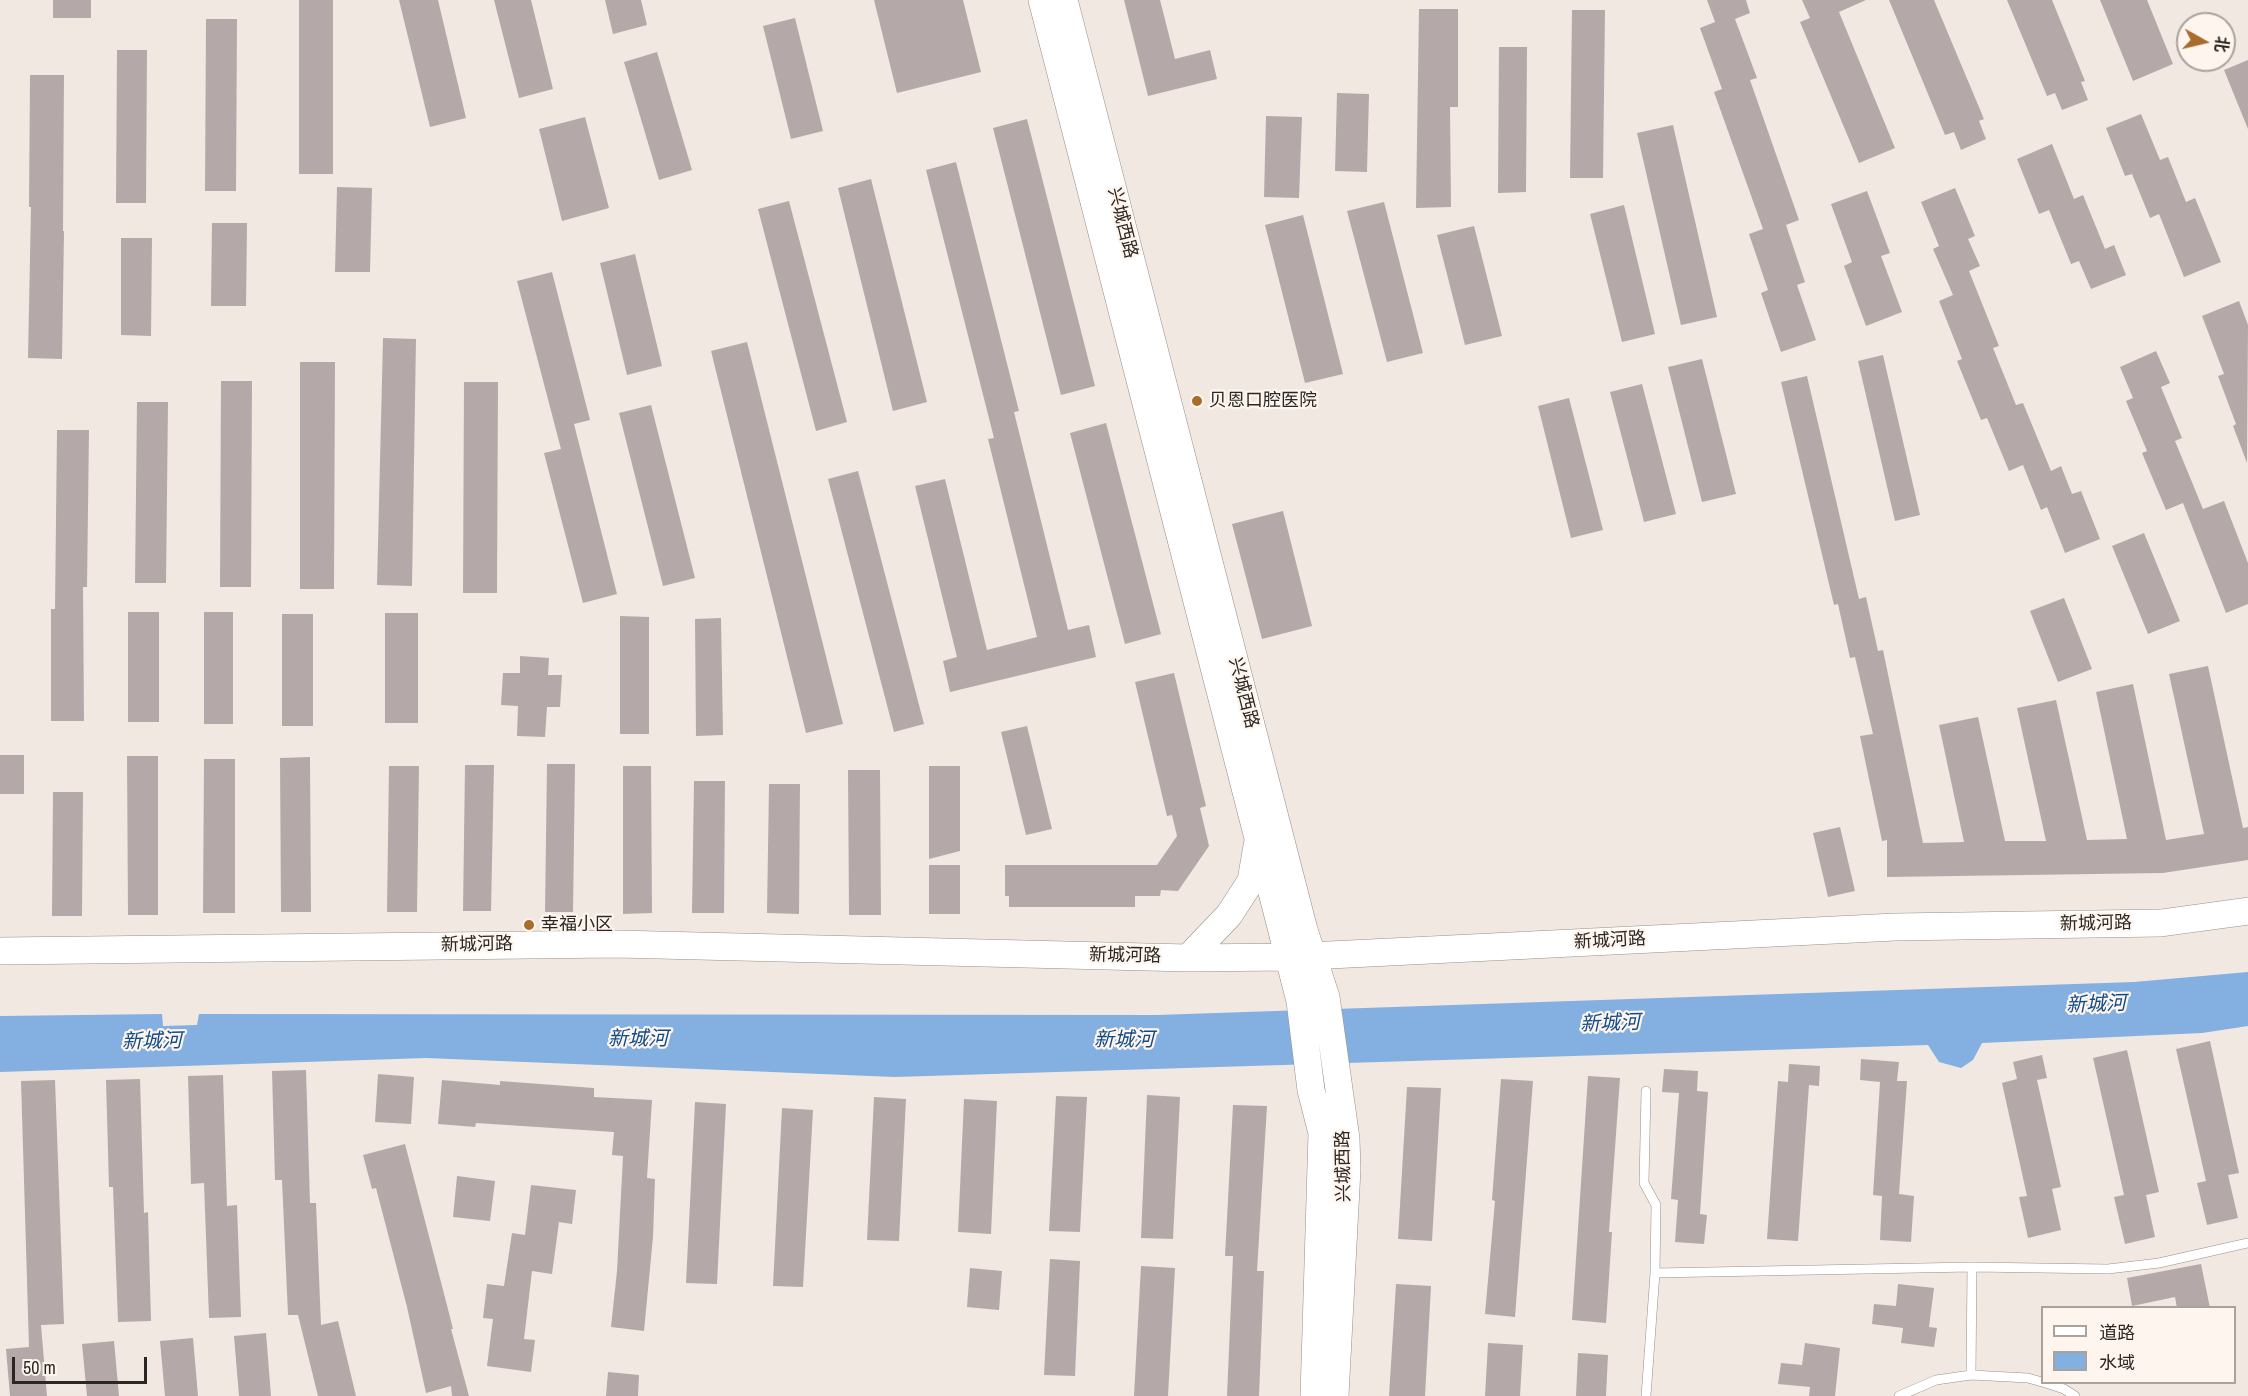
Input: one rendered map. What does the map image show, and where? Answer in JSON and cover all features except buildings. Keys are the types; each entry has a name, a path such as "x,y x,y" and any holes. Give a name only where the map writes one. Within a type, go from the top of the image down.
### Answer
{"street":[{"name":"兴城西路","path":"1042,0 1258,836 1301,957 1326,997 1346,1139 1347,1169 1335,1396"},
{"name":"兴城西路","path":"1064,0 1301,957 1300,1001 1309,1075 1322,1133 1314,1396"},
{"path":"1188,958 1229,915 1251,881 1258,836"},
{"name":"新城河路","path":"0,951 617,944 1188,958 1301,957 1894,927 2161,923 2248,911"}],"lane":[{"path":"1646,1091 1644,1183 1656,1205 1646,1396"},
{"path":"1654,1273 1972,1267 2108,1269 2159,1263 2248,1243"},
{"path":"1971,1376 1972,1267"},
{"path":"1899,1396 1936,1380 1971,1376 2028,1378 2041,1381"},
{"path":"2049,1384 2075,1396"}],"water":[{"name":"新城河","path":"2248,972 2248,1026 2202,1033 1982,1043 1973,1060 1961,1068 1939,1062 1928,1045 895,1077 426,1058 0,1072 0,1016 162,1014 163,1026 197,1025 199,1014 1157,1015 2134,982"}],"place":[{"name":"贝恩口腔医院","path":"1197,401"},
{"name":"幸福小区","path":"529,925"}]}
